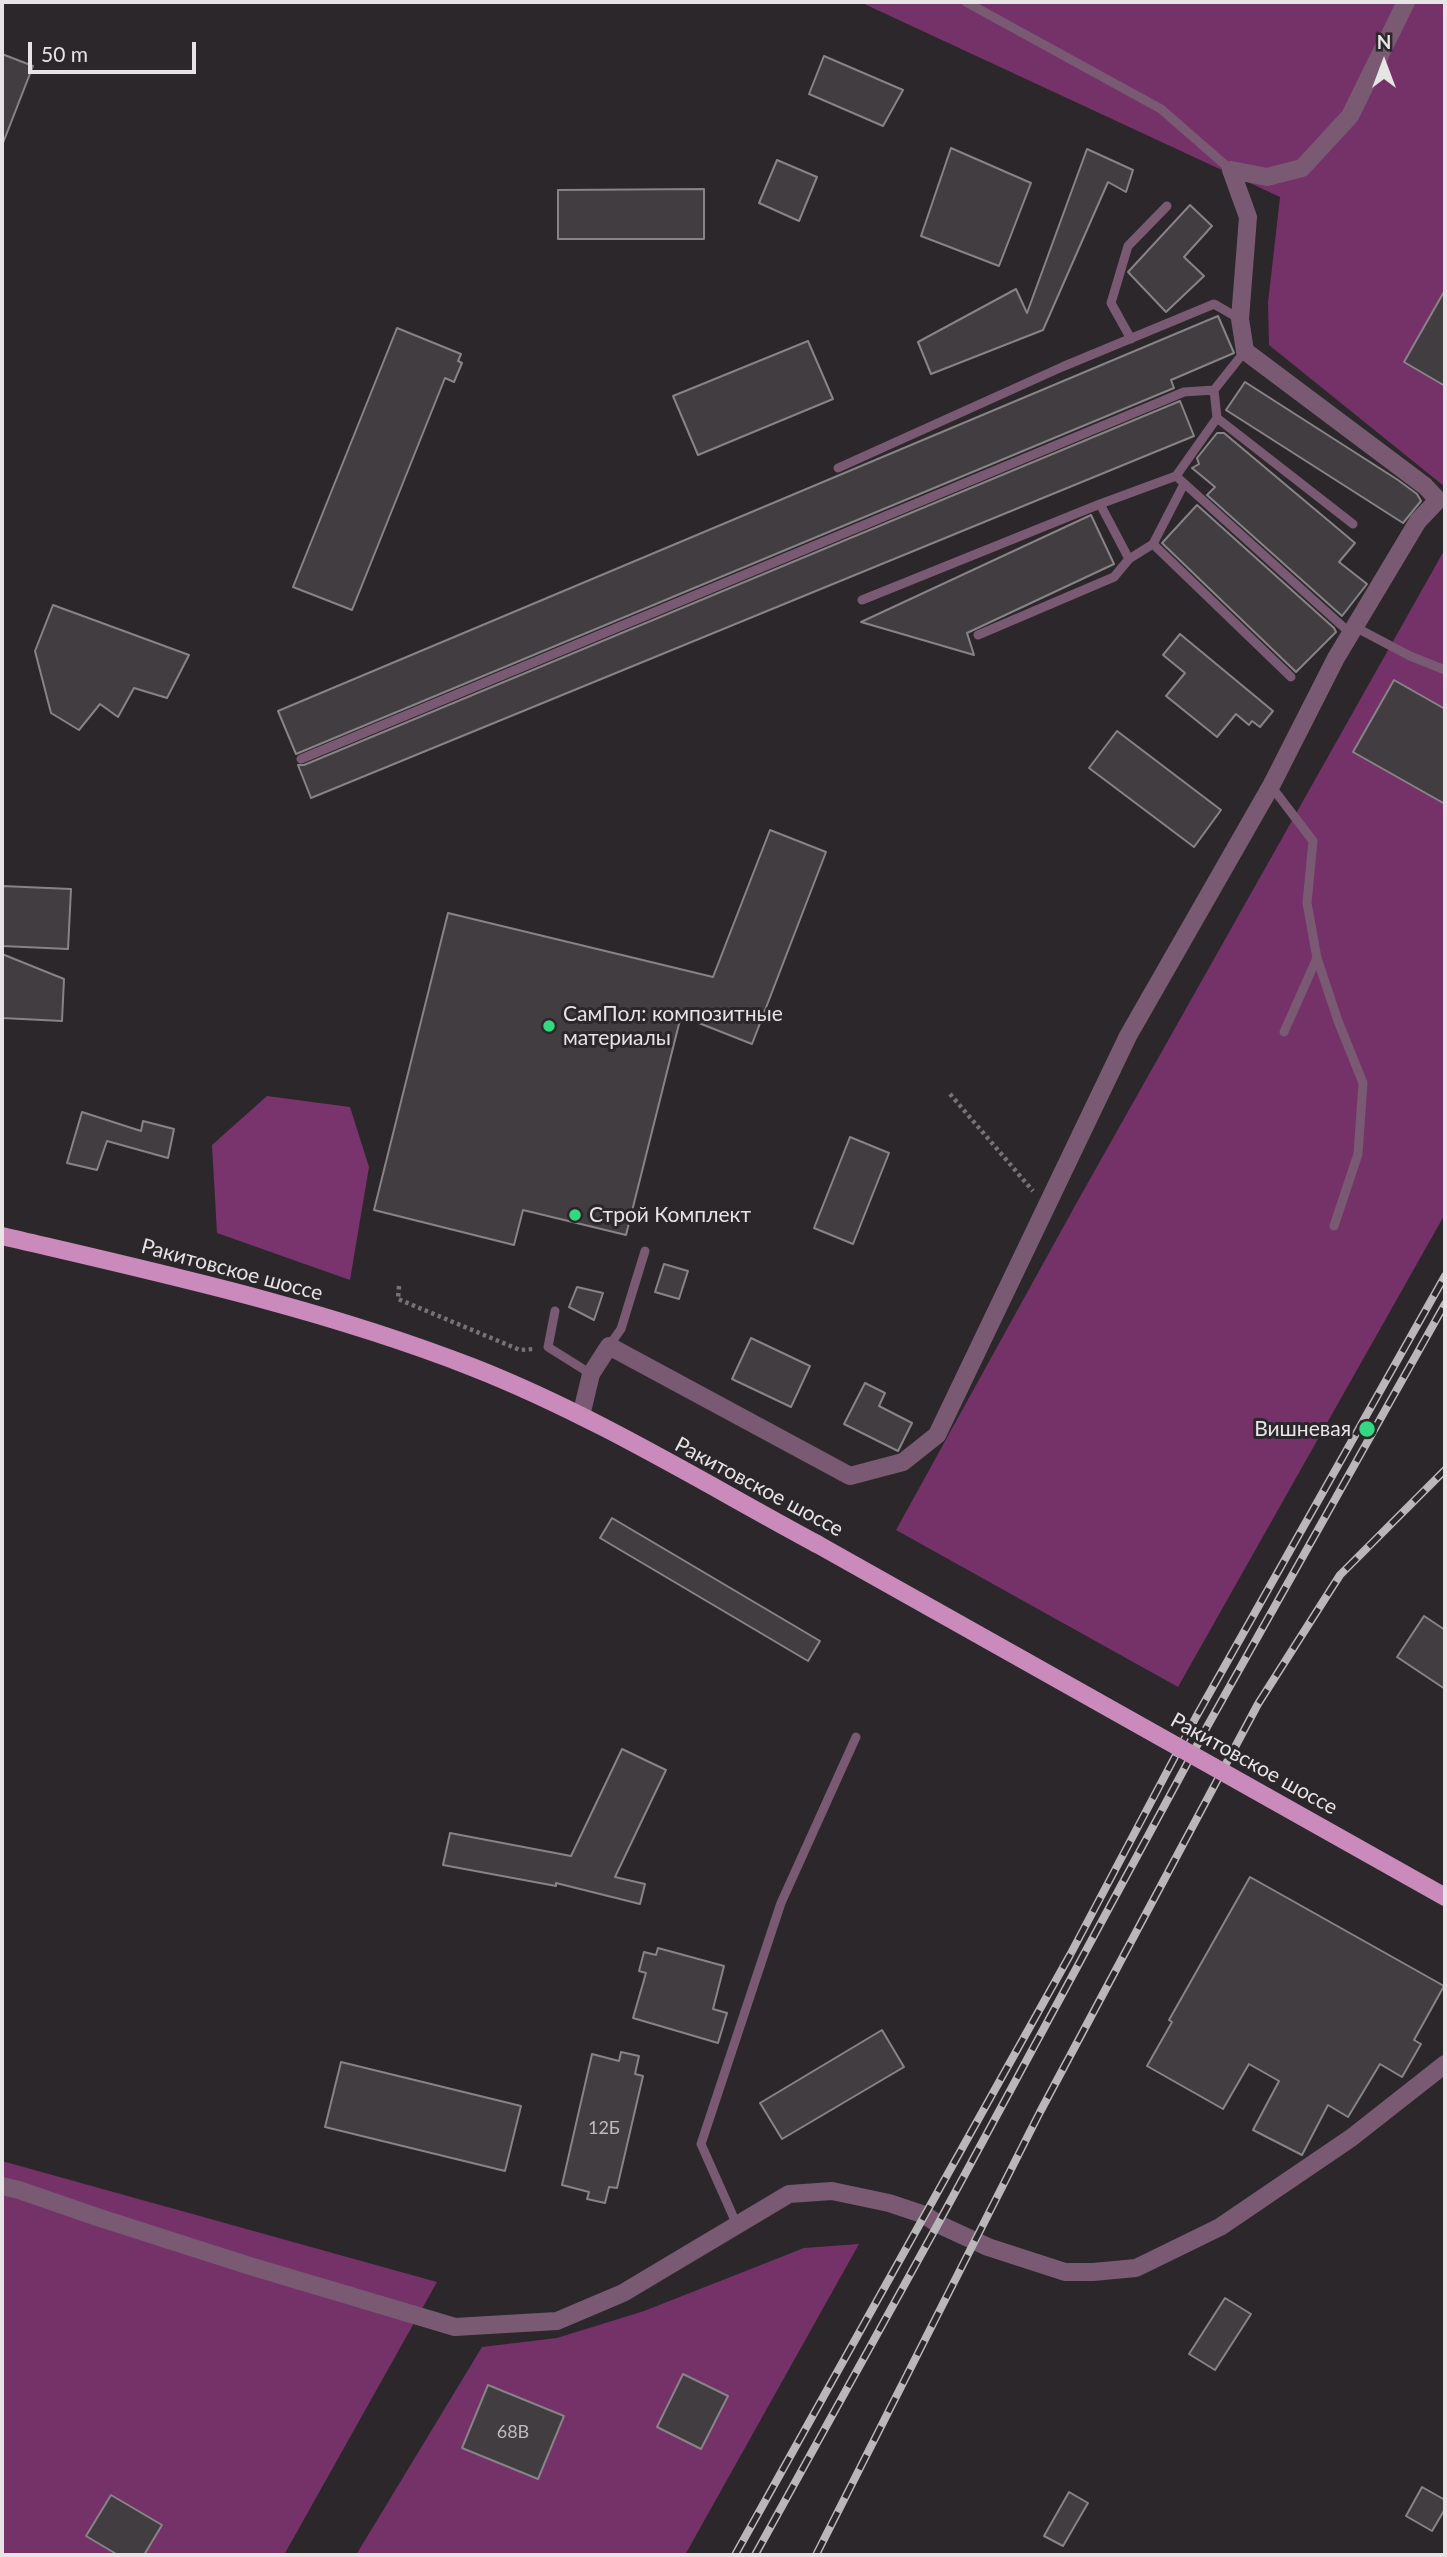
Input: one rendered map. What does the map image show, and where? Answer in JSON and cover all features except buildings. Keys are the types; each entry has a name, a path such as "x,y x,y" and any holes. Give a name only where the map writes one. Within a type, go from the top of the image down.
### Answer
{"main road":[{"name":"Ракитовское шоссе","path":"2,1236 166,1275 367,1329 474,1367 581,1416 817,1544 1445,1897"}],"street":[{"path":"1231,170 1267,177 1303,168 1350,116 1406,2"},
{"path":"581,1416 590,1374 609,1346 850,1476 903,1462 937,1435 1128,1036 1271,786 1352,630 1418,521 1442,500 1245,351 1240,319 1248,217 1231,170"},
{"path":"2,2186 250,2266 455,2327 557,2321 623,2294 789,2194 832,2191 889,2203 925,2215 988,2247 1065,2272 1136,2268 1220,2227 1351,2138 1445,2064"}],"lane":[{"path":"966,2 1161,109 1231,170"},
{"path":"1131,339 1111,303 1128,246 1167,206"},
{"path":"838,468 1062,367 1214,304 1240,319"},
{"path":"862,600 1176,476 1217,418 1214,390 1245,351"},
{"path":"301,759 1184,392 1214,390"},
{"path":"1217,418 1353,524"},
{"path":"1176,476 1352,630 1445,670"},
{"path":"978,635 1114,577 1129,559 1153,544 1184,484"},
{"path":"1100,504 1129,559"},
{"path":"1153,544 1292,677"},
{"path":"1271,786 1313,841 1307,903 1317,958 1363,1083 1358,1154 1334,1226"},
{"path":"1284,1032 1317,958"},
{"path":"609,1346 621,1329 646,1251"},
{"path":"555,1311 548,1347 590,1374"},
{"path":"737,2225 701,2144 781,1903 856,1737"}],"path":[{"path":"950,1094 1047,1207"},
{"path":"399,1286 398,1299 520,1350 548,1347"}],"shaded area":[{"path":"860,2 1445,2 1445,487 1269,345 1268,303 1280,197"},
{"path":"1445,549 1445,1214 1178,1687 896,1530 1081,1195"},
{"path":"267,1096 350,1107 369,1167 350,1280 217,1233 212,1145"},
{"path":"2,2161 437,2282 284,2555 2,2555"},
{"path":"859,2244 685,2555 356,2555 482,2347 557,2338 644,2311 804,2248"}],"railway":[{"path":"735,2555 1070,1955 1196,1717 1445,1276"},
{"path":"755,2555 1208,1725 1445,1304"},
{"path":"816,2555 1040,2112 1258,1704 1340,1575 1445,1470"}],"place":[{"name":"СамПол: композитные материалы","path":"549,1026"},
{"name":"Строй Комплект","path":"575,1215"},
{"name":"Вишневая","path":"1367,1429"}]}
